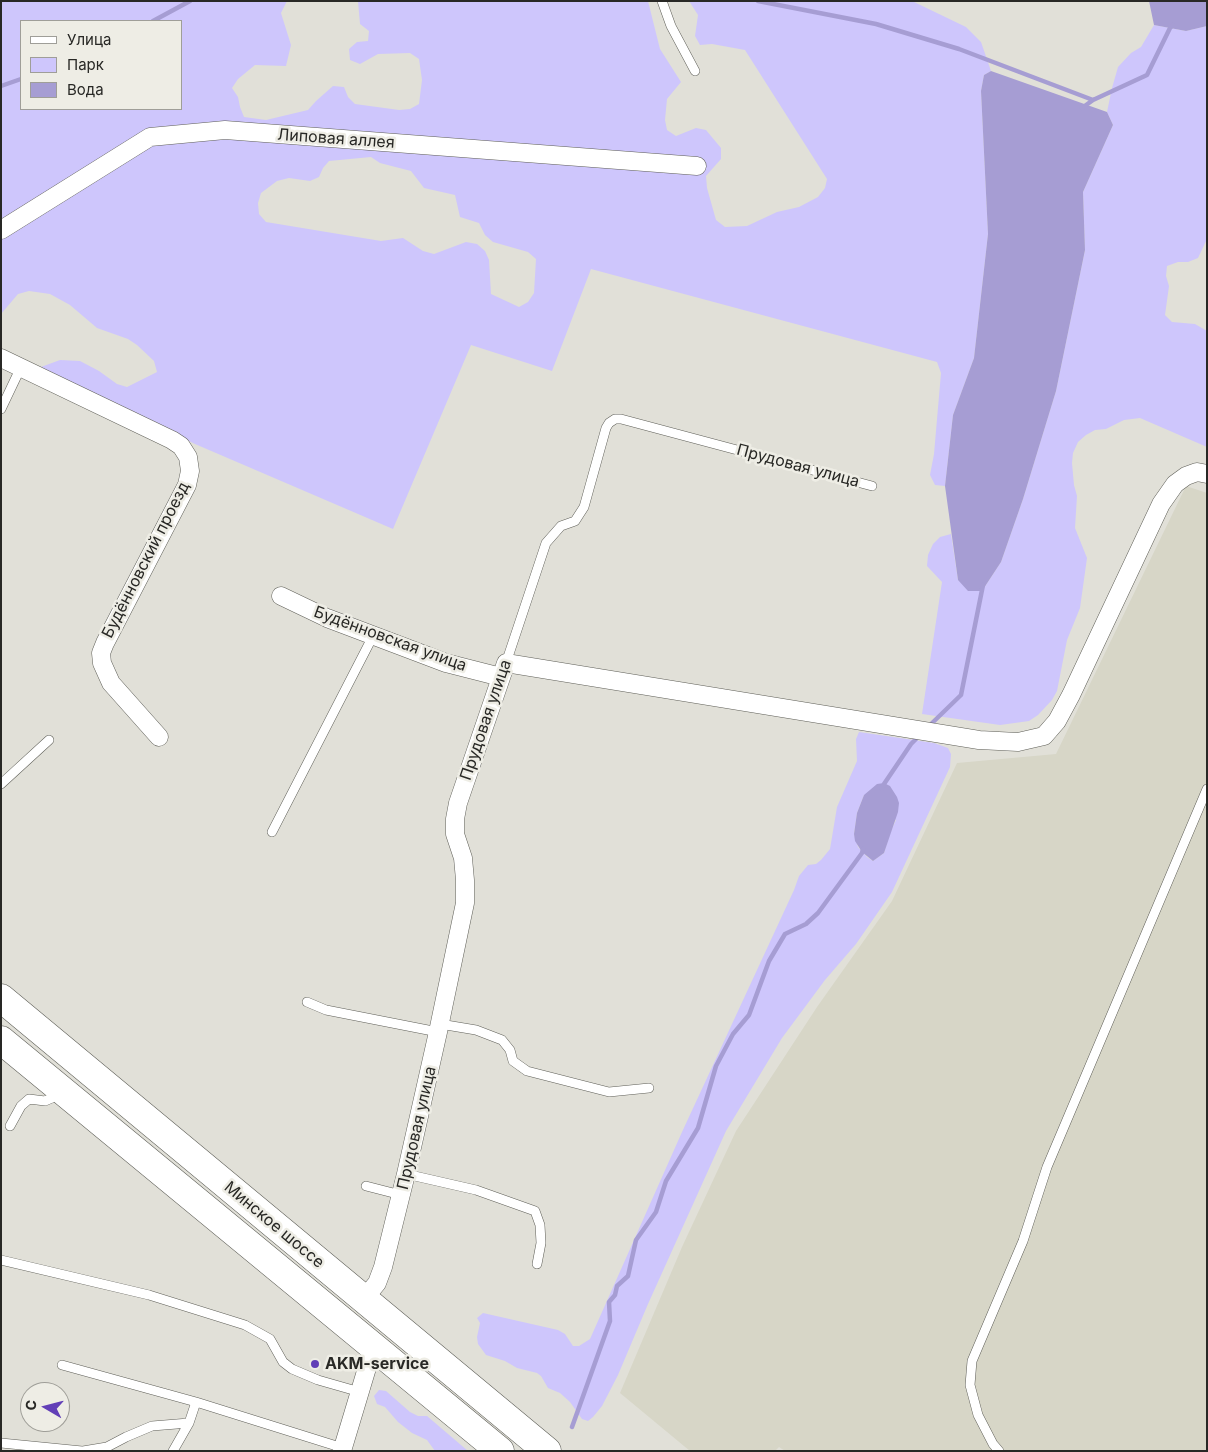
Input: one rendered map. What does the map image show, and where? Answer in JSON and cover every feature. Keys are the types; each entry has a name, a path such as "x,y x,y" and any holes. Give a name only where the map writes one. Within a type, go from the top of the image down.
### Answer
{"highway":[{"name":"Минское шоссе","path":"1,998 547,1451"},
{"name":"Минское шоссе","path":"1,1040 500,1451"}],"street":[{"name":"Липовая аллея","path":"1,230 150,137 225,130 697,166"},
{"name":"Будённовский проезд","path":"1,358 172,440 181,446 188,457 190,471 187,484 101,653 102,663 112,683 159,736"},
{"name":"Будённовская улица","path":"281,596 327,618 446,664 504,670 979,740 1018,742 1044,736 1057,722 1161,504 1175,484 1186,476 1197,472 1207,474"},
{"name":"Прудовая улица","path":"364,1299 377,1283 383,1267 439,1028 465,903 463,858 455,834 455,818 458,803 504,670"},
{"path":"342,1450 373,1348"}],"lane":[{"path":"662,1 671,26 695,70"},
{"path":"1,409 21,367"},
{"name":"Прудовая улица","path":"504,670 546,542 561,526 575,521 584,507 606,428 615,419 621,419 872,486"},
{"path":"272,832 373,636"},
{"path":"1,784 49,740"},
{"path":"999,1451 993,1444 978,1415 970,1385 972,1361 1023,1241 1046,1168 1207,789"},
{"path":"307,1002 326,1010 439,1028 476,1030 502,1040 510,1050 513,1061 527,1071 609,1092 649,1088"},
{"path":"10,1126 21,1106 29,1099 45,1101 52,1098 60,1088"},
{"path":"406,1174 476,1190 535,1211 540,1225 541,1243 537,1264"},
{"path":"366,1186 401,1195"},
{"path":"1,1260 149,1295 246,1324 270,1339 282,1362 292,1369 318,1380 360,1392"},
{"path":"62,1365 196,1402 342,1450"},
{"path":"173,1451 189,1423 196,1402"},
{"path":"1,1442 82,1451 107,1447 152,1426 189,1423"}],"shaded area":[{"path":"1186,486 1207,493 1207,1451 785,1451 779,1447 775,1451 690,1451 620,1393 682,1247 736,1131 817,1007 892,901 957,763 1056,754"}],"green space":[{"path":"1,1 287,1 281,13 291,45 286,66 255,65 238,79 232,88 238,97 244,117 266,120 308,110 333,86 344,87 348,97 355,104 399,110 410,109 419,104 422,80 419,59 410,53 378,54 360,64 350,60 349,49 357,42 368,41 369,31 360,24 358,1 648,1 660,49 681,82 667,99 665,120 667,130 676,136 696,128 706,130 721,148 721,159 706,176 707,188 716,220 725,227 747,226 777,212 799,207 818,197 825,188 827,179 745,50 712,44 700,45 695,36 698,15 689,1 912,1 966,27 981,42 991,71 984,75 981,91 988,234 974,358 953,415 945,486 935,485 930,475 934,454 941,373 937,362 591,269 552,371 471,345 393,529 195,444 41,367 60,360 80,361 99,371 117,384 127,387 157,372 154,361 137,345 128,339 97,328 70,305 50,294 29,291 18,294 1,314","holes":["371,157 380,163 411,171 424,188 455,195 460,217 479,223 485,235 493,242 528,252 536,259 534,293 528,302 519,307 491,294 489,260 485,251 477,244 466,242 434,254 423,251 403,238 381,241 266,222 259,214 258,203 261,193 277,181 289,178 310,181 319,177 329,161"]},
{"path":"1154,25 1186,31 1207,26 1207,239 1198,258 1167,266 1166,276 1169,286 1165,315 1172,322 1195,324 1207,331 1207,447 1140,418 1124,420 1106,429 1095,430 1078,442 1073,453 1072,463 1077,496 1075,528 1087,558 1080,608 1067,640 1057,691 1052,700 1038,715 1029,721 1000,725 922,714 942,582 927,566 928,555 933,544 940,537 951,534 958,580 982,591 1001,562 1023,499 1056,391 1085,250 1083,192 1113,125 1107,112 1112,88 1118,67 1131,53 1141,47"},
{"path":"859,732 934,743 948,748 951,754 950,767 892,892 856,944 825,980 782,1038 726,1131 618,1375 602,1406 593,1417 588,1421 582,1419 570,1402 560,1393 548,1388 537,1373 517,1368 505,1361 486,1355 478,1344 477,1337 480,1323 477,1318 483,1313 558,1330 565,1334 573,1346 579,1346 590,1339 799,876 808,865 816,864 821,860 830,849 837,807 857,761 856,739","holes":["864,795 896,820 884,853 873,861 858,847 854,834 857,813"]},
{"path":"379,1390 386,1391 410,1412 418,1416 427,1416 468,1451 435,1451 427,1440 412,1433 398,1422 385,1407 377,1404 374,1396"}],"water":[{"path":"1149,1 1207,1 1207,26 1186,31 1154,25"},
{"path":"991,71 1107,112 1113,125 1083,192 1085,250 1056,391 1023,499 1001,562 982,591 968,591 958,580 945,486 953,415 974,358 988,234 981,91 984,75"},
{"path":"884,783 890,786 897,797 899,803 898,812 884,853 873,861 862,852 855,841 854,834 857,813 864,795 877,784"}],"waterway":[{"path":"155,20 190,1"},
{"path":"758,1 876,24 959,49 1093,100 1147,75 1173,25"},
{"path":"1,86 20,79"},
{"path":"1082,108 1093,100"},
{"path":"928,727 961,695 983,585"},
{"path":"882,789 911,744 919,736"},
{"path":"572,1427 610,1321 609,1302 615,1295 617,1286 628,1276 636,1240 656,1212 666,1181 698,1128 716,1066 733,1034 749,1015 769,961 785,934 806,924 818,913 863,849"}],"place":[{"name":"AKM-service","path":"315,1364"}]}
